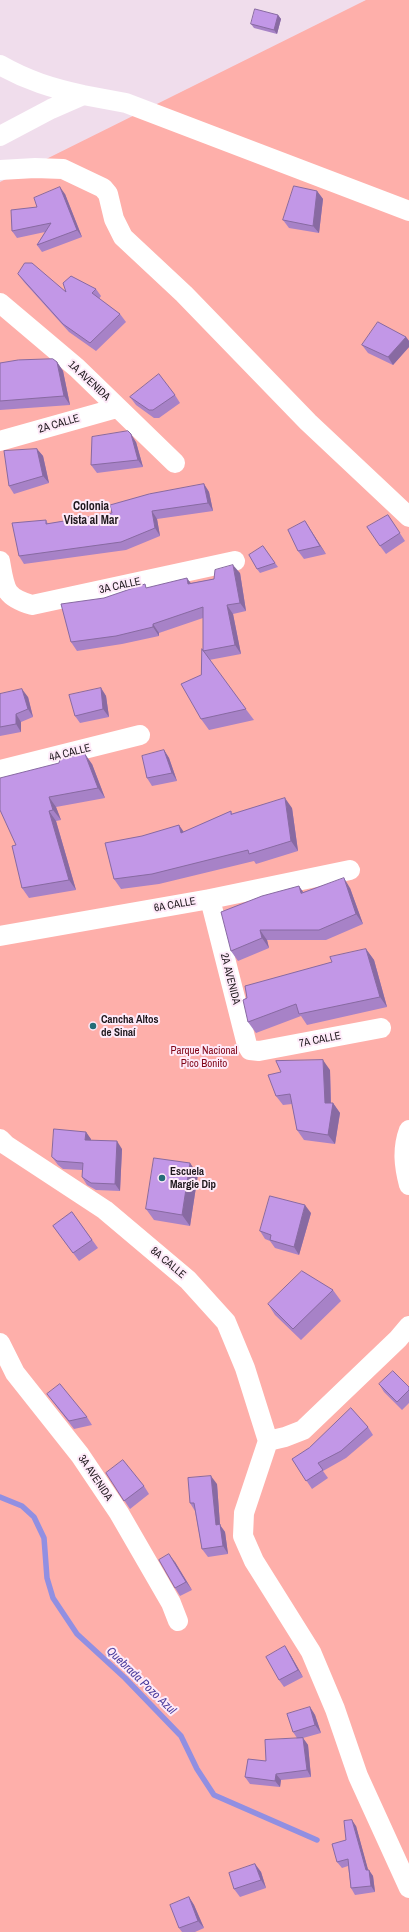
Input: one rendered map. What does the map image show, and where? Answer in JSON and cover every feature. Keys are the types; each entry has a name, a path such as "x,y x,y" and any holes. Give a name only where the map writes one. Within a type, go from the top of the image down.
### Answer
{"street":[{"path":"0,65 16,74 47,87 126,103 409,211"},
{"path":"0,136 51,109 83,95"},
{"path":"0,170 34,168 63,169 103,188 108,194 114,219 123,237 184,294 308,422 409,517"},
{"name":"1A AVENIDA","path":"0,303 77,368 175,463"},
{"name":"2A CALLE","path":"0,441 117,408"},
{"name":"3A CALLE","path":"0,561 8,593 16,600 32,605 235,561"},
{"name":"4A CALLE","path":"0,770 140,735"},
{"name":"6A CALLE","path":"0,936 210,899 350,870"},
{"name":"2A AVENIDA","path":"210,899 247,1045 250,1050 259,1051"},
{"name":"7A CALLE","path":"259,1051 381,1028"},
{"path":"409,1130 404,1150 409,1185"},
{"name":"8A CALLE","path":"0,1139 6,1145 105,1210 188,1280 226,1322 245,1368 268,1441"},
{"path":"409,1326 398,1339 303,1430 285,1437 268,1441 244,1513 243,1536 254,1561 311,1652 335,1709 358,1776 409,1888"},
{"name":"3A AVENIDA","path":"0,1343 15,1373 80,1455 119,1512 171,1603 178,1621"}],"green space":[{"name":"Parque Nacional Pico Bonito","path":"366,0 409,0 409,1932 0,1932 0,182"}],"building":[{"path":"255,9 278,15 274,30 251,24"},
{"path":"294,186 317,191 313,226 283,220"},
{"path":"60,187 77,230 37,245 51,223 12,231 11,210 37,207 34,198"},
{"path":"25,263 32,263 66,292 63,283 71,276 96,289 92,293 120,314 90,343 63,324 18,274"},
{"path":"378,322 406,337 388,357 362,345"},
{"path":"53,359 57,362 64,396 0,401 0,363 18,360"},
{"path":"159,374 175,395 153,410 149,410 130,397"},
{"path":"128,431 131,434 138,460 91,465 92,437"},
{"path":"37,449 43,476 9,486 4,451"},
{"path":"204,484 208,503 152,511 155,528 121,542 19,556 12,523 46,520 46,524 112,513 110,505 149,494"},
{"path":"388,515 400,533 380,546 367,527"},
{"path":"305,521 320,546 298,551 288,530"},
{"path":"263,546 275,563 257,569 249,555"},
{"path":"233,565 240,603 227,605 235,645 203,651 203,607 153,624 153,627 116,636 71,642 61,604 104,598 145,584 146,588 187,578 188,584 214,579 215,570"},
{"path":"202,649 246,709 201,719 181,684 201,675"},
{"path":"101,688 103,709 75,716 69,695"},
{"path":"22,689 28,709 16,714 16,724 0,727 0,694"},
{"path":"164,750 172,773 147,778 142,756"},
{"path":"85,754 98,788 49,797 53,810 49,811 69,880 22,888 12,846 16,845 0,810 0,778 59,763 60,759"},
{"path":"285,798 291,841 249,854 248,850 152,874 114,879 105,843 142,836 179,825 181,833 231,811 231,814"},
{"path":"344,878 356,914 319,930 260,930 262,938 231,951 221,912 262,896 299,886 301,893"},
{"path":"366,949 380,997 299,1014 296,1004 248,1022 243,1000 247,998 245,986 332,962 330,957"},
{"path":"323,1060 325,1103 333,1103 328,1135 297,1130 290,1094 276,1096 268,1075 281,1072 276,1061"},
{"path":"54,1129 86,1132 85,1140 117,1141 115,1184 91,1183 82,1177 83,1163 57,1161 52,1157"},
{"path":"154,1158 190,1163 182,1215 146,1209"},
{"path":"270,1196 305,1205 294,1247 270,1240 271,1235 260,1231"},
{"path":"72,1212 92,1240 73,1253 53,1226"},
{"path":"302,1271 333,1290 293,1329 268,1304"},
{"path":"393,1371 409,1387 409,1390 397,1402 379,1384"},
{"path":"60,1384 87,1417 69,1421 47,1394"},
{"path":"351,1408 368,1427 341,1451 318,1463 323,1470 306,1481 292,1459 309,1448"},
{"path":"123,1460 144,1486 124,1501 106,1473"},
{"path":"211,1476 216,1525 220,1524 223,1546 202,1549 194,1503 190,1503 188,1478"},
{"path":"169,1554 186,1582 175,1588 159,1560"},
{"path":"285,1646 298,1670 279,1680 266,1657"},
{"path":"310,1707 315,1725 293,1732 287,1714"},
{"path":"303,1738 307,1770 276,1774 275,1781 245,1777 248,1759 266,1761 265,1740"},
{"path":"352,1820 366,1870 369,1870 371,1886 351,1888 348,1859 337,1862 332,1844 346,1840 344,1821"},
{"path":"255,1864 261,1880 234,1889 229,1873"},
{"path":"189,1897 198,1921 179,1928 170,1905"}],"waterway":[{"name":"Quebrada Pozo Azul","path":"0,1497 22,1506 34,1517 44,1538 47,1578 53,1598 77,1634 125,1678 181,1736 197,1769 214,1795 317,1840"}],"place":[{"name":"Cancha Altos de Sinaí","path":"93,1026"},
{"name":"Escuela Margie Dip","path":"162,1178"}],"district":[{"name":"Colonia Vista al Mar","path":"91,514"}]}
